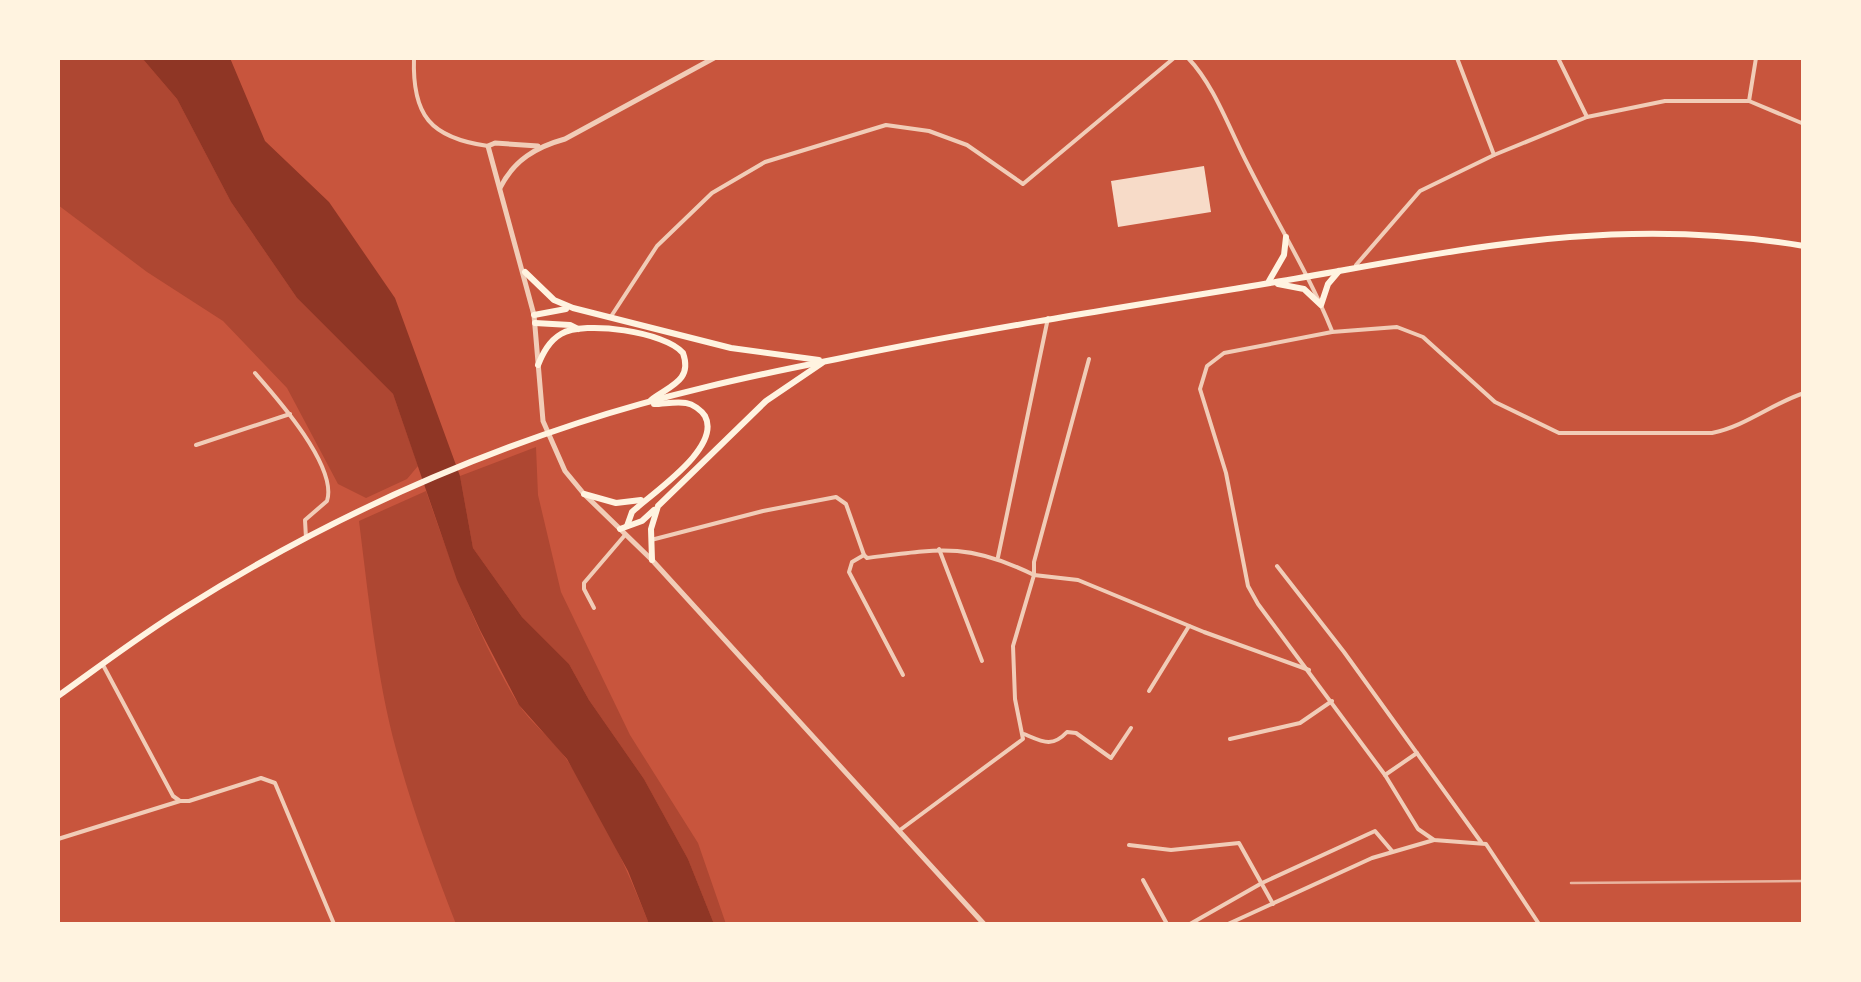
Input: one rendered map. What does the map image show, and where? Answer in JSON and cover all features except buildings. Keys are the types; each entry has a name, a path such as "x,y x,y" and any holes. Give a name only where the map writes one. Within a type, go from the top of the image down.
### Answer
{"main road":[{"path":"58,696 190,604 306,538 445,474 582,422 648,403 824,361 1048,318 1548,236 1670,232 1804,246"},
{"path":"1267,284 1284,255 1286,237"},
{"path":"1267,284 1304,289 1321,304 1328,284 1341,269"},
{"path":"525,272 554,300 572,308 731,348 824,361"},
{"path":"535,319 572,308"},
{"path":"535,319 578,330"},
{"path":"538,366 554,339 569,330 646,335 665,340 680,348 686,362 682,378 648,403"},
{"path":"624,530 658,506 766,402 824,361"},
{"path":"624,530 632,512 698,453 708,428 704,416 690,404 648,403"},
{"path":"584,494 623,504 647,498"},
{"path":"652,560 652,524 658,506"}],"street":[{"path":"414,58 415,100 422,116 433,127 461,141 488,146 538,146 565,138 714,58"},
{"path":"610,318 657,246 712,194 765,162 886,125 929,131 967,145 1024,184 1174,58"},
{"path":"1188,58 1197,67 1307,276 1332,332"},
{"path":"1457,58 1494,154"},
{"path":"1558,58 1587,117"},
{"path":"1750,101 1756,58"},
{"path":"1356,265 1420,191 1494,154 1587,117 1634,104 1664,101 1750,101 1804,124"},
{"path":"488,146 535,319 543,421 565,471 652,560 984,924"},
{"path":"500,188 512,168 538,146"},
{"path":"998,558 1048,318"},
{"path":"1434,840 1418,829 1386,774 1248,586 1230,488 1200,379 1212,360 1224,352 1332,332 1389,326 1409,330 1423,336 1495,402 1543,427 1571,435 1712,433 1734,428 1804,393"},
{"path":"900,830 1023,739 1015,699 1013,646 1089,359"},
{"path":"255,374 290,414 329,486 326,501 305,520 306,538"},
{"path":"196,445 290,414"},
{"path":"651,540 836,497 846,504 868,558 939,549 977,552 1034,574 1078,580 1309,670"},
{"path":"594,608 584,583 624,530"},
{"path":"939,549 982,660"},
{"path":"864,555 851,564 849,572 903,676"},
{"path":"1277,566 1481,842 1492,850 1538,924"},
{"path":"1149,691 1188,626"},
{"path":"103,664 173,796 180,801"},
{"path":"1230,739 1300,723 1332,701"},
{"path":"1024,734 1054,744 1067,732 1076,733 1111,758 1131,728"},
{"path":"1386,774 1418,753"},
{"path":"58,838 266,778 275,783 334,924"},
{"path":"1190,924 1262,883 1375,831 1392,851"},
{"path":"1228,924 1392,851 1434,840 1481,842"},
{"path":"1129,845 1171,850 1239,844 1273,904"},
{"path":"1142,880 1167,924"}],"shaded area":[{"path":"58,58 142,58 177,99 231,202 297,298 393,394 418,466 407,479 366,498 338,484 287,388 223,321 147,272 58,205"},
{"path":"142,58 230,58 265,141 329,202 395,298 460,476 473,548 522,617 569,664 644,779 688,859 714,924 649,924 628,871 567,759 519,705 480,630 457,580 393,394 297,298 231,202 177,99"},
{"path":"536,447 538,495 561,592 630,735 698,843 726,924 714,924 688,859 644,779 569,664 522,617 473,548 460,476"},
{"path":"426,491 489,651 517,702 561,752 591,799 649,924 456,924 416,816 389,722 359,521"}],"railway":[{"path":"1571,883 1804,881"}]}
